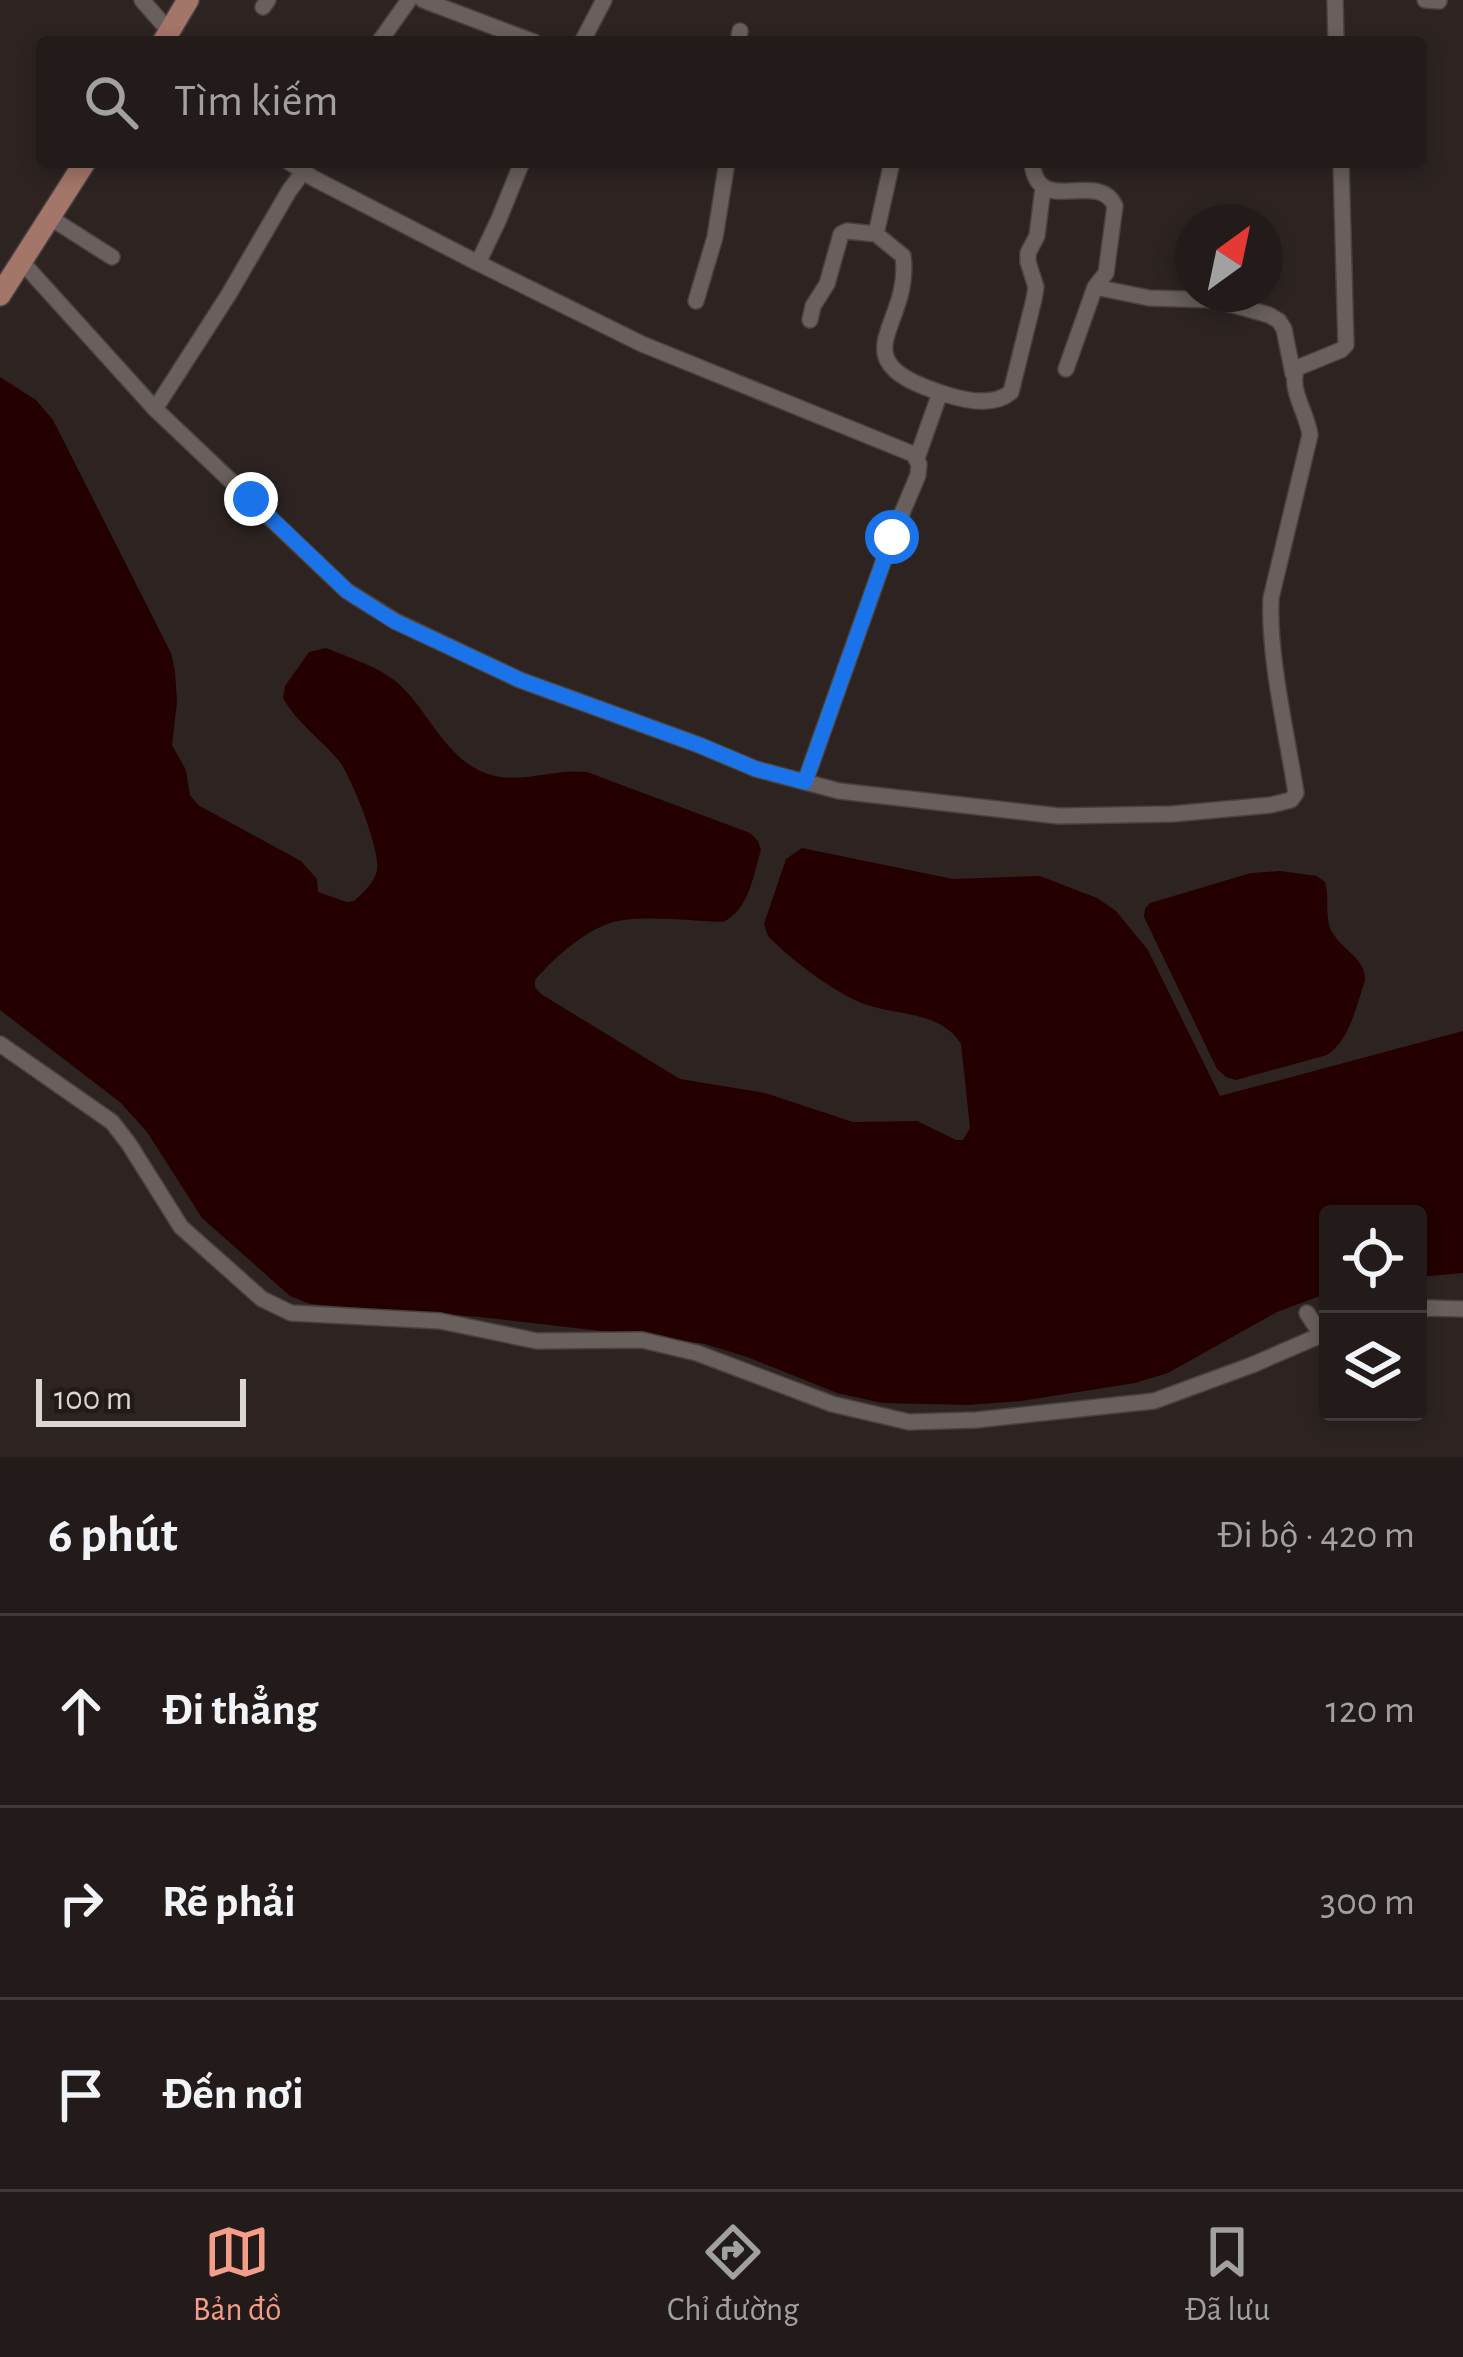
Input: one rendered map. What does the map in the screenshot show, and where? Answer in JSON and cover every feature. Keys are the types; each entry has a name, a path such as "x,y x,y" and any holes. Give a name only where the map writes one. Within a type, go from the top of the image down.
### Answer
{"main road":[{"path":"166,36 188,0"},
{"path":"0,295 81,168"}],"street":[{"path":"142,0 166,36"},
{"path":"383,36 409,0"},
{"path":"423,0 518,36"},
{"path":"585,36 604,0"},
{"path":"1335,0 1336,36"},
{"path":"1425,0 1439,1"},
{"path":"154,409 229,294 289,190 296,168"},
{"path":"298,168 642,344 916,458 918,476 805,782"},
{"path":"479,260 520,168"},
{"path":"696,301 715,237 726,168"},
{"path":"876,234 891,168"},
{"path":"1032,168 1043,188 1098,191 1115,206 1106,273 1095,287 1066,369"},
{"path":"1293,374 1346,345 1341,168"},
{"path":"809,320 827,284 842,232 876,234 903,256 905,271 885,340 885,360 894,372 964,400 1003,398 1010,394 1034,299 1028,254 1037,236 1043,188"},
{"path":"49,217 112,257"},
{"path":"22,262 154,409 347,591 394,621 520,680 756,769 839,791 1060,816 1172,814 1292,800 1296,793 1270,615 1310,435 1293,384 1284,328 1269,315 1216,299 1149,298 1095,287"},
{"path":"916,458 940,393"},
{"path":"0,1044 112,1122 181,1226 262,1299 291,1313 440,1321 537,1341 642,1340 697,1353 832,1404 909,1422 976,1420 1154,1401 1319,1335"},
{"path":"1427,1309 1463,1309"},
{"path":"1307,1313 1319,1327"}],"shaded area":[{"path":"0,377 36,400 53,420 171,653 177,702 172,745 186,770 190,795 198,805 301,861 317,879 318,892 354,901 377,870 370,832 345,771 283,698 285,686 309,652 326,648 393,679 448,746 485,773 510,778 587,772 750,833 758,841 761,850 749,891 732,917 723,922 650,918 610,923 569,947 535,980 541,994 680,1079 765,1093 853,1122 917,1121 956,1140 963,1140 970,1128 961,1044 952,1033 929,1019 848,996 811,973 768,936 764,924 786,859 802,848 953,879 1040,876 1097,898 1116,911 1148,950 1220,1096 1463,1031 1463,1273 1427,1276 1427,1205 1319,1205 1319,1296 1277,1312 1168,1373 1135,1383 968,1405 882,1403 837,1393 705,1344 480,1317 310,1304 290,1296 202,1218 147,1132 121,1103 0,1010"},
{"path":"1251,873 1317,876 1325,882 1330,926 1362,966 1365,981 1347,1032 1335,1049 1236,1080 1217,1069 1144,917 1145,909 1150,903"}],"route":[{"path":"251,499 347,591 394,621 520,680 756,769 805,782 892,537"}]}
